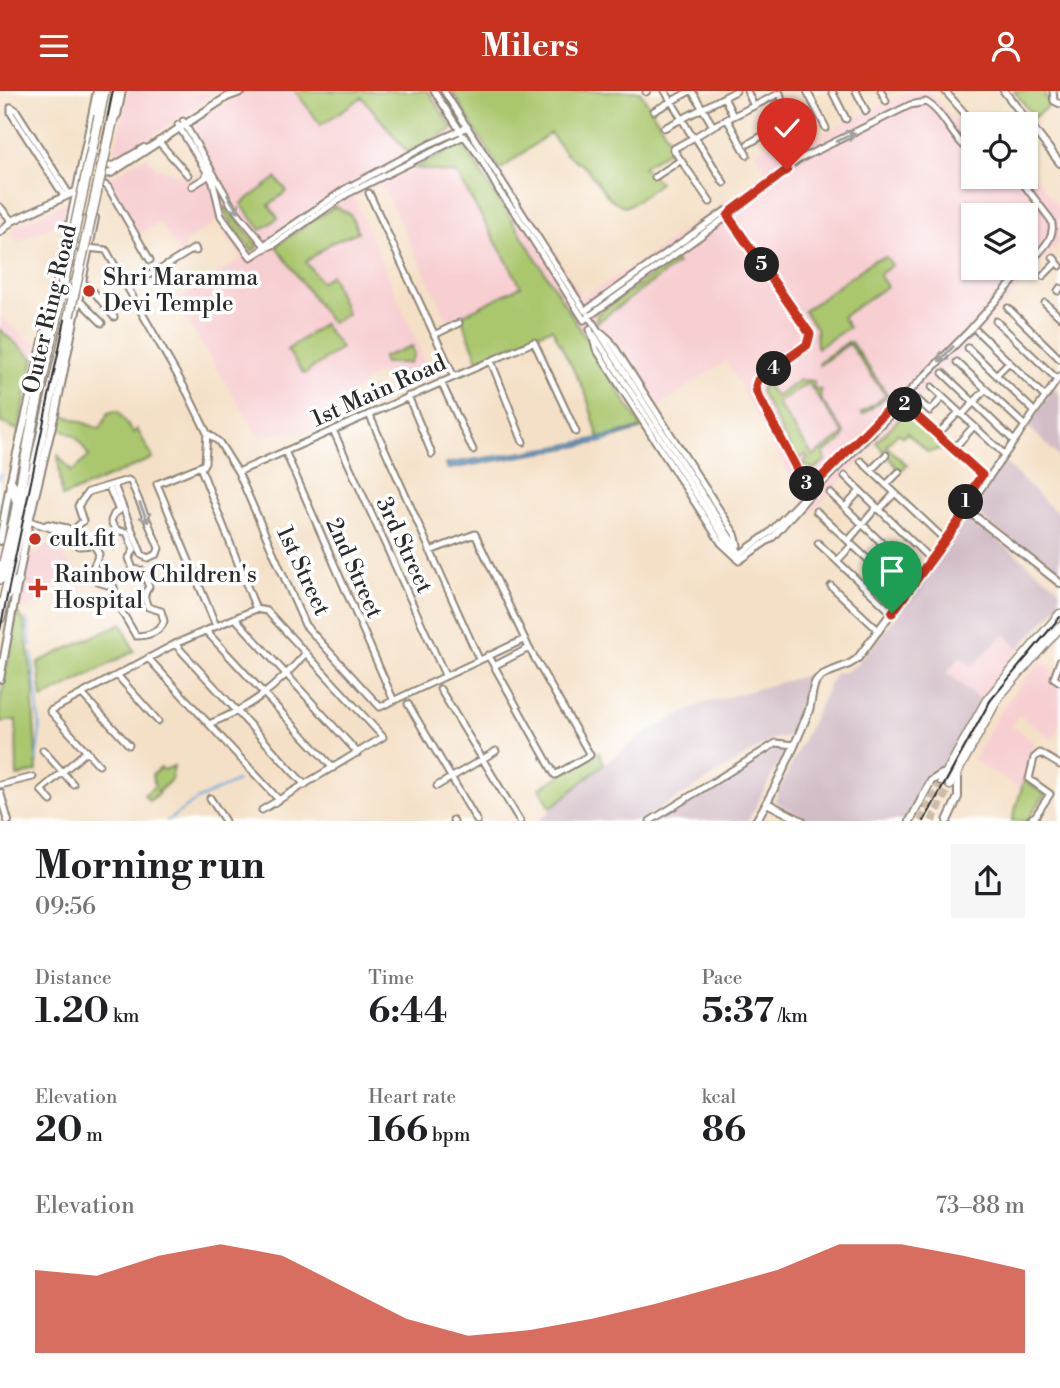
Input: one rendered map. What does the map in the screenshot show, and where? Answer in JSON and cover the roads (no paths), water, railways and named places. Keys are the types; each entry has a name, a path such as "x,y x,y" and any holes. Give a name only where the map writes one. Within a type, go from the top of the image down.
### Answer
{"highway":[{"name":"Outer Ring Road","path":"0,579 104,91"},
{"name":"Outer Ring Road","path":"0,618 9,600 120,91"},
{"path":"11,483 18,501"},
{"path":"9,600 18,581"}],"main road":[{"path":"948,780 987,700 1060,614"},
{"path":"948,780 999,696 1060,627"}],"street":[{"path":"0,541 65,246 70,193 85,150 97,91"},
{"path":"18,581 83,282 120,91"},
{"path":"104,174 111,173 232,91"},
{"path":"182,125 243,91"},
{"path":"434,91 587,319 740,556"},
{"path":"444,91 583,313"},
{"path":"665,91 724,183"},
{"path":"654,111 691,91 713,126"},
{"path":"664,128 736,91"},
{"path":"747,91 754,106"},
{"path":"807,91 826,128"},
{"path":"832,91 846,119"},
{"path":"856,91 866,111"},
{"path":"881,91 887,101"},
{"path":"945,91 963,112"},
{"path":"1004,91 1060,163"},
{"path":"1053,91 1054,100 1060,104"},
{"path":"710,202 673,149 780,93 788,121 748,144"},
{"path":"724,97 730,118 747,155"},
{"path":"587,319 799,160 920,102 933,106 961,143"},
{"path":"11,107 16,110 70,193 11,113 11,107"},
{"path":"182,125 216,189 221,216 251,257 345,189 469,130"},
{"path":"182,125 232,206 264,248"},
{"path":"106,165 114,166 158,141"},
{"path":"158,141 188,176"},
{"path":"85,150 108,154"},
{"path":"655,177 681,160"},
{"path":"192,185 205,178 207,173"},
{"path":"102,183 108,187 149,260"},
{"path":"1027,189 1038,203"},
{"path":"0,232 12,221 70,193"},
{"path":"369,193 454,377"},
{"path":"1038,203 1051,220 1054,229 1053,236 1038,253"},
{"path":"0,207 12,221"},
{"path":"583,313 728,213"},
{"path":"728,213 810,332 807,345 758,380 756,389 801,477 812,487"},
{"path":"65,246 89,248"},
{"path":"127,284 156,272 194,247"},
{"name":"1st Street","path":"89,248 106,250 192,401 207,433 219,442 238,472 305,625 380,707 393,699"},
{"path":"1043,276 1056,261"},
{"path":"740,556 773,537 808,497 968,332 1014,280"},
{"path":"83,282 114,317"},
{"path":"79,300 102,323"},
{"path":"1045,303 1060,317"},
{"path":"1008,308 1060,359"},
{"path":"756,821 795,745 813,702 813,689 818,679 852,663 879,631 1058,378 996,321"},
{"path":"434,335 459,323"},
{"path":"592,327 610,340 735,534 740,556"},
{"path":"592,327 596,349 721,543 740,556"},
{"path":"976,331 1044,396"},
{"name":"1st Main Road","path":"238,472 534,342 576,432"},
{"path":"968,348 1034,411"},
{"path":"491,361 523,442"},
{"path":"957,362 1024,425"},
{"path":"996,375 1009,362"},
{"path":"943,373 1013,440"},
{"path":"441,382 473,450"},
{"path":"932,387 1004,454"},
{"path":"940,432 986,389"},
{"path":"408,396 432,454"},
{"path":"918,400 930,411 943,397"},
{"path":"740,556 769,533 900,401"},
{"path":"900,401 982,475 964,501 968,507 1060,583"},
{"path":"369,414 479,659"},
{"path":"957,445 974,426"},
{"name":"3rd Street","path":"333,430 444,675"},
{"path":"207,433 208,444 201,469 256,608"},
{"name":"2nd Street","path":"285,451 393,699"},
{"path":"871,470 886,455"},
{"path":"861,461 945,540"},
{"path":"203,465 157,484 216,626"},
{"path":"886,485 898,472"},
{"path":"845,476 931,560"},
{"path":"70,531 83,521 78,506 88,492 112,486 125,479 131,482 159,551 157,554 145,558 127,532 114,528 111,521 114,513 119,511 112,486"},
{"path":"29,521 70,531 79,546 94,545 99,554 92,570 98,582 114,587 115,600 131,629 136,636 147,636 162,627 164,621 160,611 148,607 144,598 149,587 143,571 132,569 130,564 128,558 134,550 133,540 112,486"},
{"path":"845,507 860,491"},
{"path":"830,493 918,578"},
{"path":"837,561 862,524 895,493"},
{"path":"816,511 905,595"},
{"path":"430,551 475,534 529,648 590,755 555,775 488,655"},
{"path":"818,544 892,613"},
{"path":"831,586 879,631"},
{"path":"0,679 9,600"},
{"path":"99,765 50,711 175,643 256,608 268,611 383,737 262,810"},
{"path":"235,618 358,753"},
{"path":"206,631 333,768"},
{"path":"393,699 525,639"},
{"path":"175,643 305,785"},
{"path":"494,666 529,648"},
{"path":"209,724 237,713 266,694 306,653"},
{"path":"148,658 279,800"},
{"path":"1060,661 1054,678 1060,682"},
{"path":"117,675 158,721"},
{"path":"440,689 520,821"},
{"path":"82,694 129,745"},
{"path":"408,704 477,821"},
{"path":"650,821 776,743 795,745"},
{"path":"43,750 73,784"},
{"path":"51,801 41,790 87,751"},
{"path":"437,786 496,751"},
{"path":"1033,820 1050,794 1029,779 1034,758 1040,753 1060,765"},
{"path":"910,821 930,781 942,774 948,780 958,778 958,797 947,821"},
{"path":"0,785 33,777"},
{"path":"0,793 7,821"},
{"path":"210,798 225,821"},
{"path":"0,802 7,821"},
{"path":"767,803 802,821"}],"water":[{"path":"637,429 602,442 448,469 446,464 566,445"}],"waterway":[{"path":"0,474 0,479"},
{"path":"27,620 31,646"},
{"path":"32,653 40,730 36,761"},
{"path":"167,821 195,801 237,781"}],"tunnel":[{"path":"921,821 942,781"},
{"path":"932,821 950,785"}],"railway":[{"path":"0,630 113,91"},
{"path":"924,821 990,701 1060,617"}],"place":[{"name":"Shri Maramma Devi Temple","path":"89,291"},
{"name":"cult.fit","path":"35,539"},
{"name":"Rainbow Children's Hospital","path":"38,588"}]}
